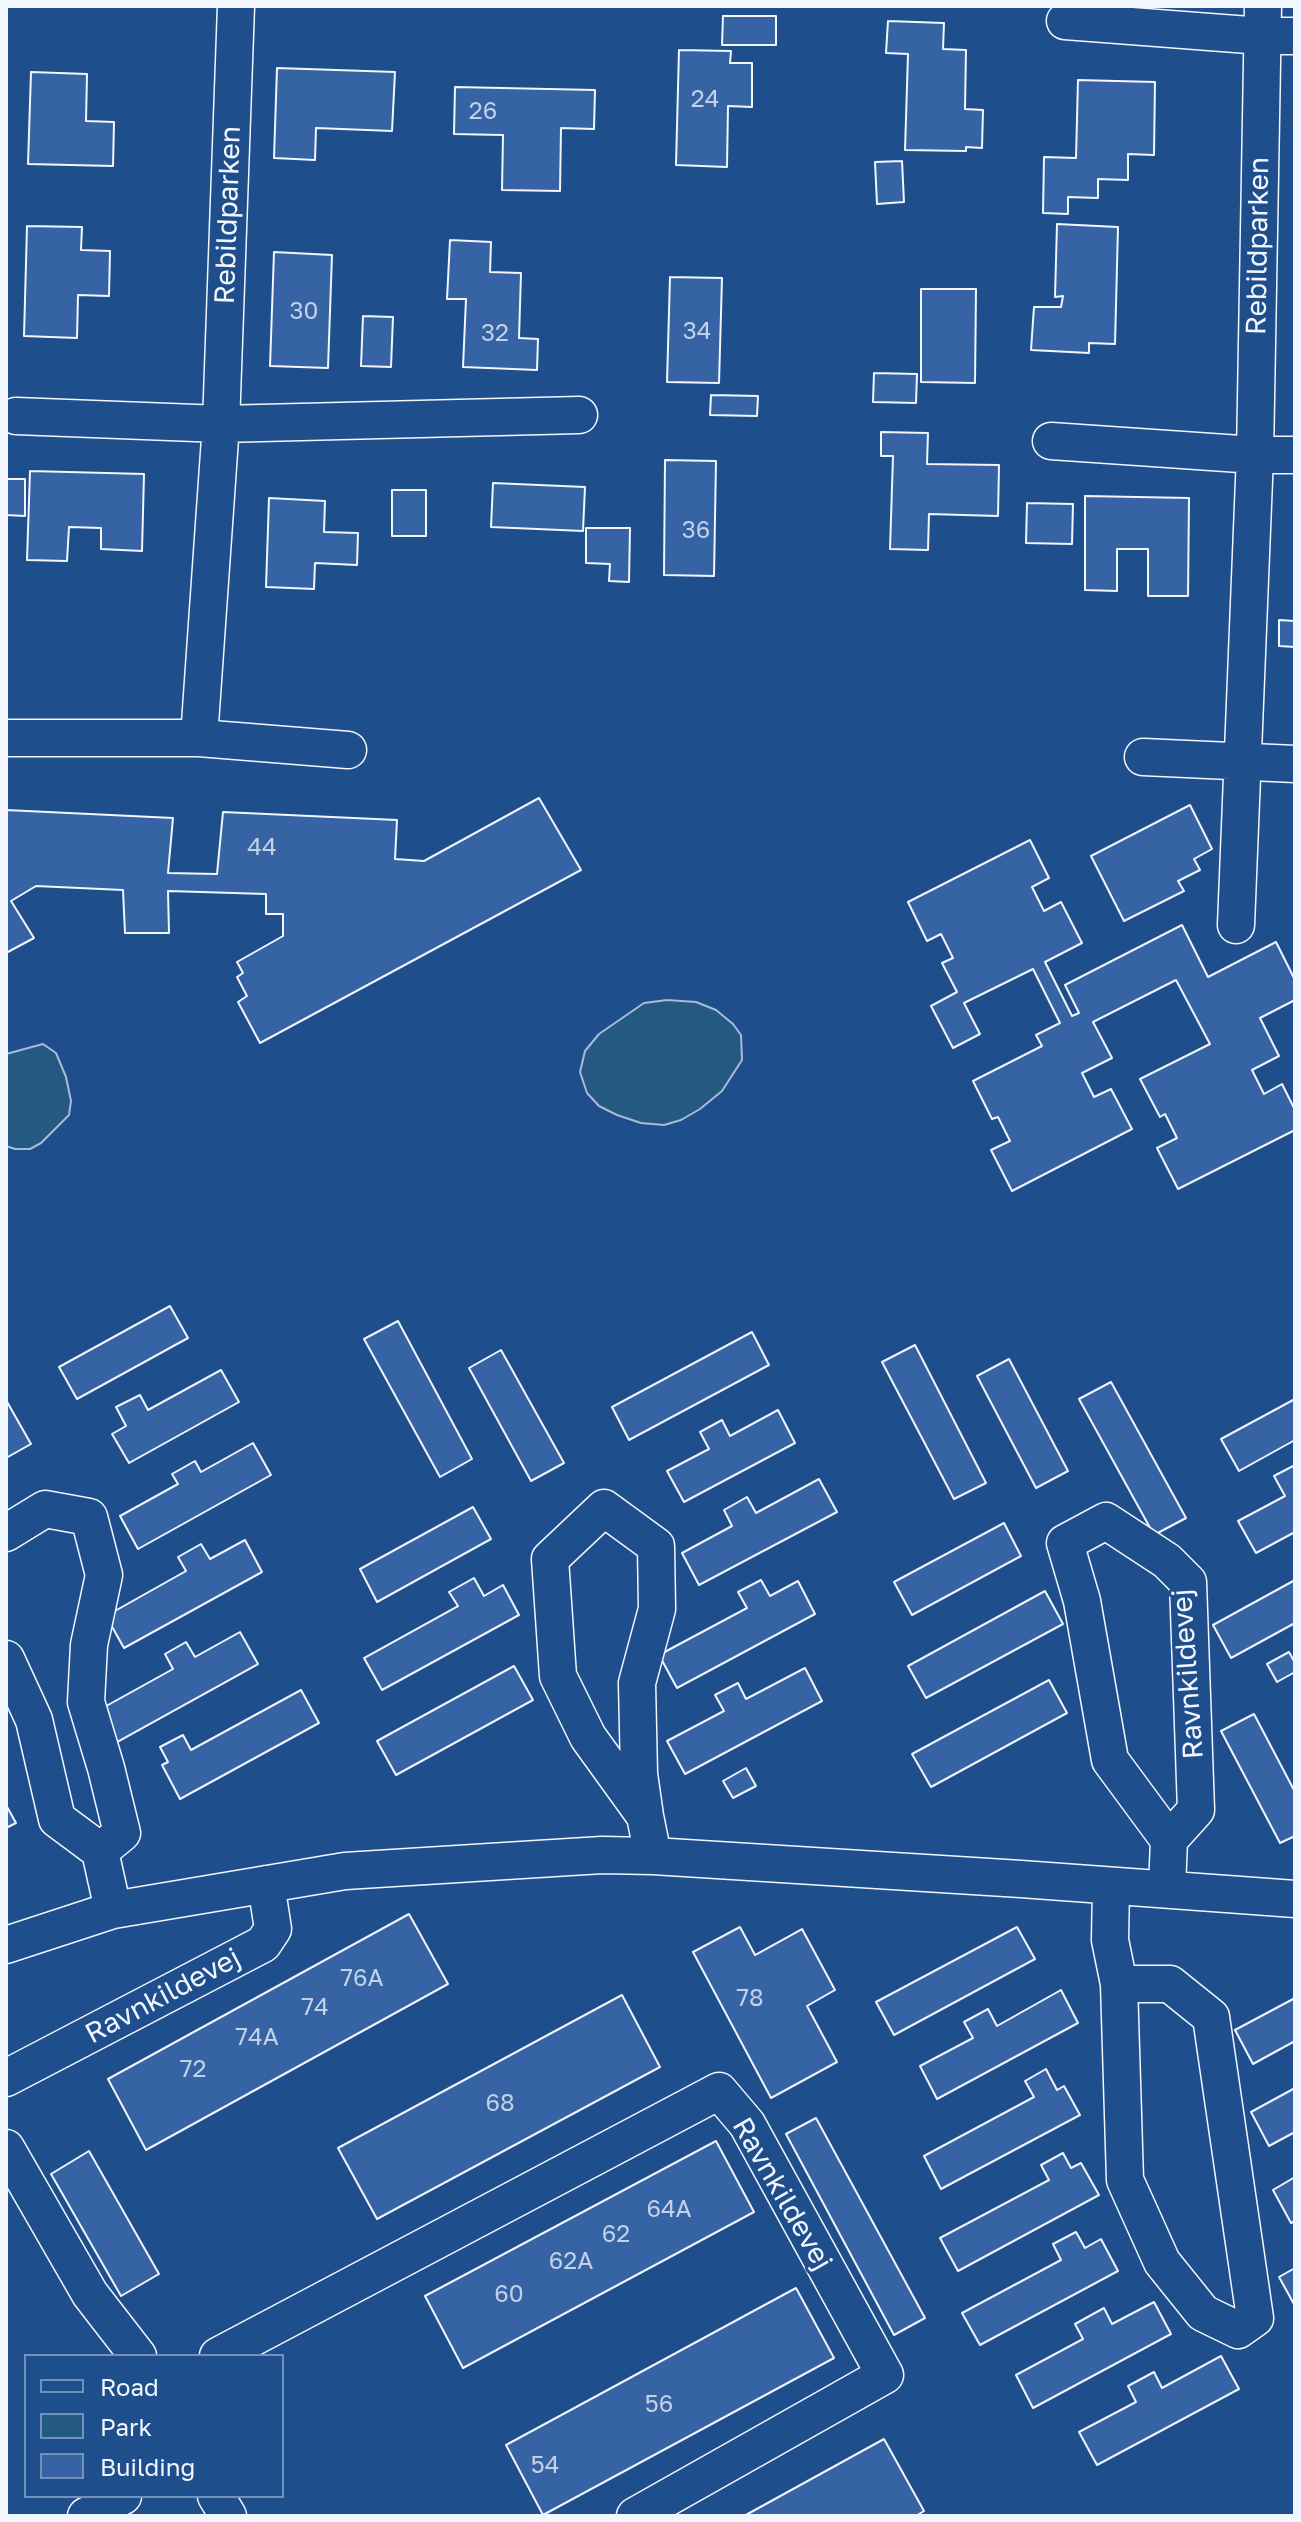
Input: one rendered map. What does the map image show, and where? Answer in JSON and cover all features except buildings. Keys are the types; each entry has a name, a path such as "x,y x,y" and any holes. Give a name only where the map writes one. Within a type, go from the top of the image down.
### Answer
{"street":[{"name":"Rebildparken","path":"199,738 221,424 236,6"},
{"name":"Rebildparken","path":"1065,21 1273,26 1236,925"},
{"path":"16,416 221,424 579,415"},
{"path":"1051,441 1295,455"},
{"path":"6,738 199,738 348,750"},
{"path":"1143,757 1295,764"},
{"path":"645,1816 588,1737 558,1676 550,1559 604,1508 656,1546 657,1609 637,1683 639,1774 653,1856"},
{"path":"6,1533 45,1509 89,1517 104,1575 89,1645 86,1702 122,1833 100,1851"},
{"name":"Ravnkildevej","path":"1106,1521 1167,1561 1188,1582 1196,1810 1169,1840 1110,1760 1082,1601 1065,1543 1106,1521"},
{"path":"6,1659 34,1720 57,1819 100,1851 113,1910"},
{"path":"1167,1889 1169,1840"},
{"path":"6,1945 113,1910 345,1871 602,1855 1021,1879 1295,1899"},
{"name":"Ravnkildevej","path":"6,2078 263,1944 273,1929 266,1884"},
{"path":"1111,1887 1110,1940 1119,1984 1125,2180 1162,2262 1203,2313 1238,2330 1255,2318 1211,2017 1170,1984 1119,1984"},
{"name":"Ravnkildevej","path":"222,2354 719,2091 747,2124 885,2375 635,2516"},
{"path":"9,2159 90,2294 136,2354"},
{"path":"86,2516 119,2498"},
{"path":"217,2498 228,2516"}],"green space":[{"path":"667,1000 696,1002 716,1010 741,1035 742,1060 722,1091 681,1120 664,1125 641,1123 599,1106 587,1093 580,1072 585,1051 599,1034 644,1003"},
{"path":"43,1044 56,1053 66,1077 71,1101 69,1115 41,1143 30,1149 15,1149 6,1146 6,1054"}]}
